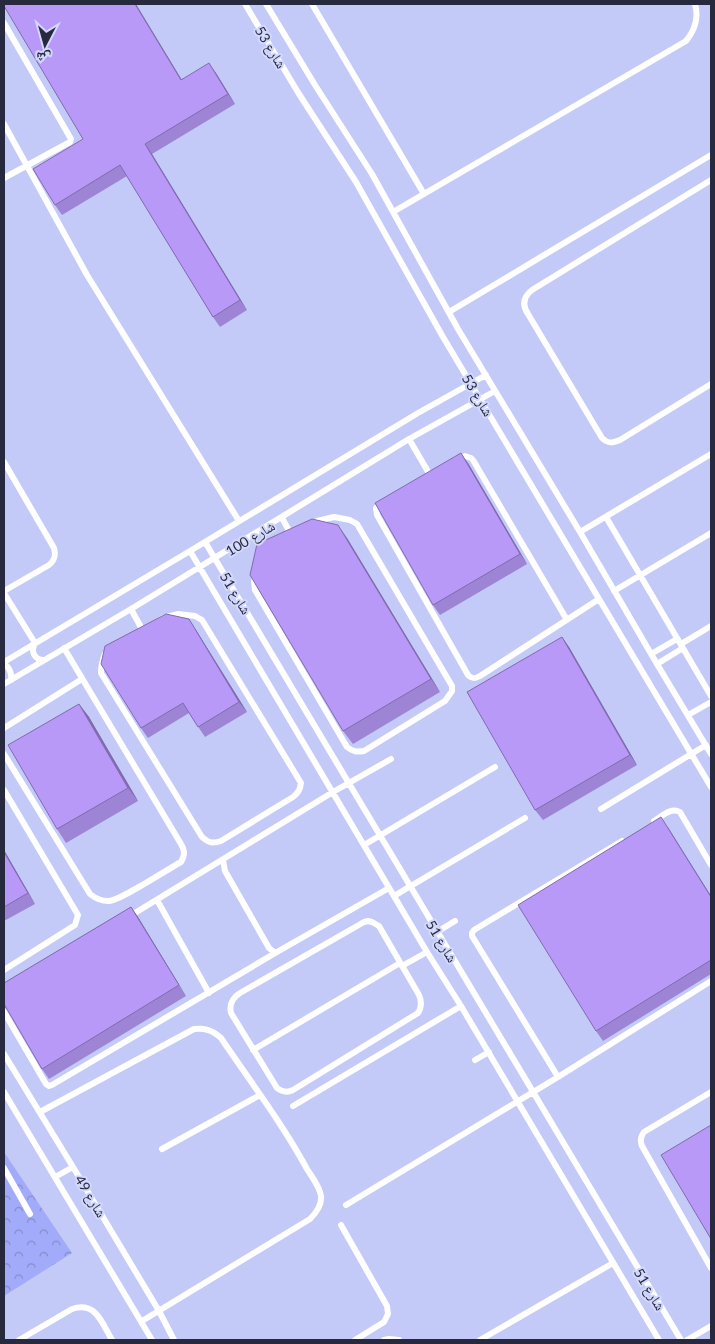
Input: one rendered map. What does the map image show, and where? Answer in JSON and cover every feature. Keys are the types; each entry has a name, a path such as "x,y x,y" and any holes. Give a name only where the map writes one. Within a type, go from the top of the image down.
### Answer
{"lane":[{"name":"شارع 53","path":"245,4 299,94 356,182 443,338 711,787"},
{"name":"شارع 53","path":"266,4 372,174 495,391 711,754"},
{"path":"312,4 424,194"},
{"path":"393,212 686,41 695,28 697,20 695,4"},
{"path":"4,22 71,139 70,142 4,178"},
{"path":"4,124 87,275 239,521"},
{"path":"449,312 711,155"},
{"path":"711,180 532,290 525,298 524,304 525,309 605,442 610,443 620,440 711,384"},
{"name":"شارع 100","path":"4,663 418,413 486,375"},
{"name":"شارع 100","path":"4,684 409,440 495,391"},
{"path":"409,440 430,475"},
{"path":"580,532 711,454"},
{"path":"452,462 462,456 473,460 567,620"},
{"path":"4,462 55,552 53,562 4,592 35,644 33,649 34,655 39,659 45,660"},
{"path":"422,480 437,471"},
{"path":"389,499 378,506 377,515 469,677 478,677 599,599"},
{"path":"606,517 711,696"},
{"path":"282,518 292,536"},
{"path":"325,518 342,518 357,524 452,686 452,691 445,700 364,751 352,751 347,747 255,590 254,574 259,559 264,552 292,536 325,518"},
{"path":"614,591 711,533"},
{"name":"شارع 51","path":"205,542 680,1340"},
{"name":"شارع 51","path":"190,551 659,1340"},
{"path":"131,609 143,630"},
{"path":"187,614 202,620 301,783 298,794 221,841 207,842 202,838 102,673 101,666 105,654 143,630 170,615 187,614"},
{"path":"657,664 680,644 711,626"},
{"path":"651,654 680,644"},
{"path":"4,754 90,894 95,898 107,902 114,901 181,862 183,848 64,648"},
{"path":"4,663 10,669 11,680"},
{"path":"4,728 82,679"},
{"path":"688,715 711,702"},
{"path":"601,809 706,745"},
{"path":"123,920 333,792 391,759"},
{"path":"364,845 495,767"},
{"path":"4,790 78,915 78,919 75,924 4,970"},
{"path":"650,824 671,811 676,810 680,812 711,865"},
{"path":"394,896 525,818"},
{"path":"558,1077 472,936 472,933 474,930 625,839"},
{"path":"223,860 225,871 269,948 277,952"},
{"path":"4,1012 49,1086 389,888"},
{"path":"157,900 209,993"},
{"path":"368,921 379,926 401,964 421,999 422,1004 418,1013 292,1090 284,1092 277,1088 231,1013 231,1001 235,996 368,921"},
{"path":"437,932 455,921"},
{"path":"254,1050 401,964 427,952"},
{"path":"346,1205 518,1102 711,981"},
{"path":"293,1106 461,1006"},
{"path":"40,1112 194,1029 204,1028 213,1031 221,1038 297,1150 318,1187 321,1195 320,1204 316,1213 310,1219 142,1321"},
{"path":"476,1060 489,1052"},
{"name":"شارع 49","path":"4,1054 73,1167 174,1340"},
{"name":"شارع 49","path":"4,1092 152,1340"},
{"path":"711,1092 644,1132 640,1141 711,1268"},
{"path":"162,1149 260,1095"},
{"path":"55,1177 73,1167"},
{"path":"4,1168 30,1214"},
{"path":"341,1225 387,1306 388,1314 384,1322 355,1340"},
{"path":"480,1340 613,1263"},
{"path":"18,1340 72,1309 79,1307 93,1310 98,1315 112,1340"},
{"path":"687,1340 711,1326"},
{"path":"384,1340 399,1340"}],"green space":[{"path":"4,1152 72,1253 4,1296"}],"building":[{"path":"4,4 135,4 181,80 209,63 228,94 145,144 240,300 213,317 120,165 55,205 33,169 83,139"},
{"path":"461,453 520,554 433,605 375,503"},
{"path":"312,519 338,525 431,679 343,731 250,575 257,544"},
{"path":"166,614 189,619 239,702 198,727 183,703 141,728 101,664 105,646"},
{"path":"562,637 630,755 535,810 467,692"},
{"path":"79,704 128,788 57,829 8,745"},
{"path":"661,817 711,897 711,960 596,1031 518,905"},
{"path":"4,852 28,893 4,907"},
{"path":"131,907 179,985 42,1069 4,1004 4,983"},
{"path":"711,1125 711,1239 661,1155"}]}
